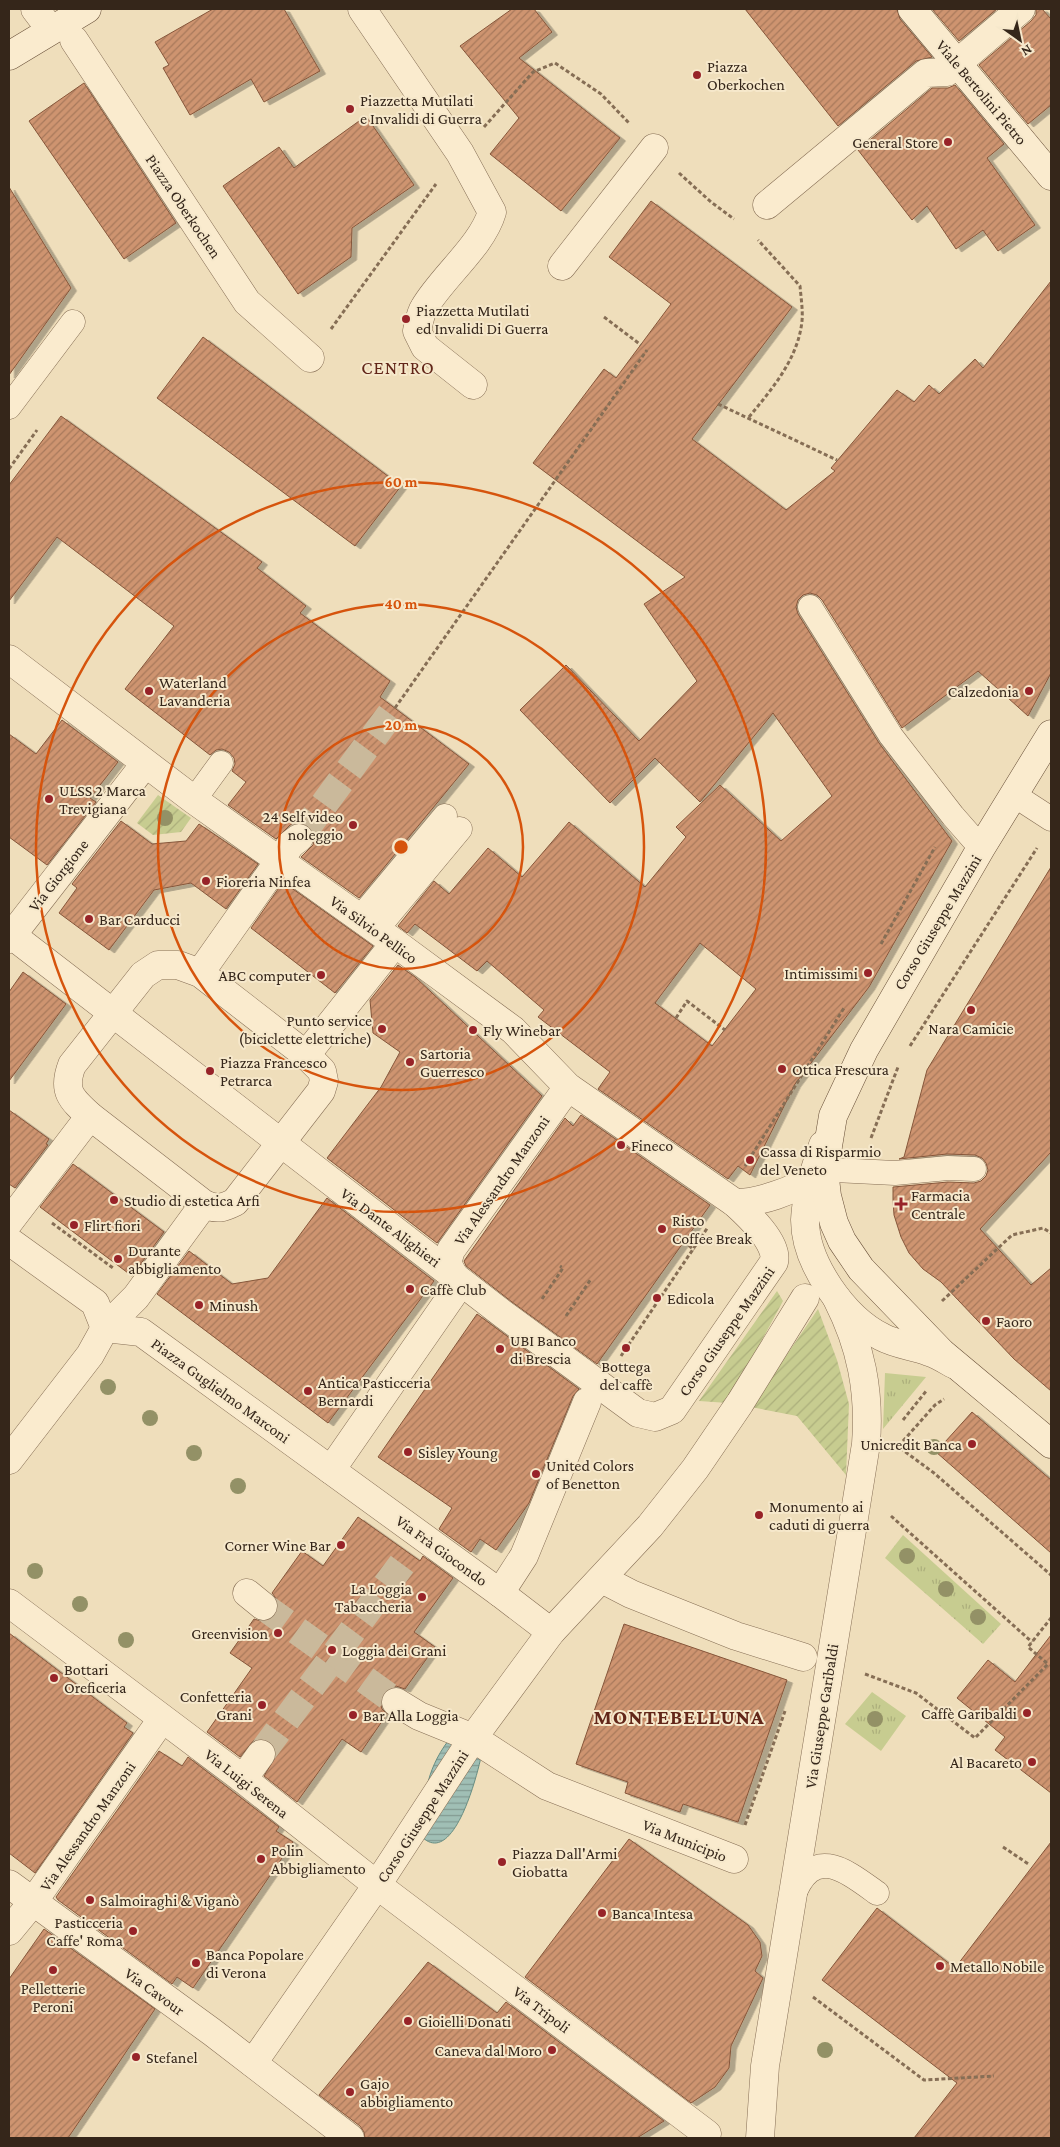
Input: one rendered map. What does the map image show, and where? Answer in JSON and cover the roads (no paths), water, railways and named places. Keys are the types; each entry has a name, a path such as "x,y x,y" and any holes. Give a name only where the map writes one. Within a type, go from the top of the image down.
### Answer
{"street":[{"path":"9,56 53,26 87,9"},
{"path":"362,9 460,153 492,212 490,219 473,245 423,309 417,331 425,347 473,385"},
{"name":"Viale Bertolini Pietro","path":"912,9 959,63 1051,176"},
{"path":"767,205 926,73 947,72 1021,9"},
{"name":"Piazza Oberkochen","path":"53,26 247,302 310,358"},
{"path":"562,266 654,148"},
{"name":"Via Silvio Pellico","path":"9,659 145,764 513,1030 568,1087 730,1200"},
{"name":"Corso Giuseppe Mazzini","path":"833,1116 864,1050 885,1011 1051,734"},
{"name":"Via Giorgione","path":"10,936 145,764"},
{"path":"200,973 291,844 299,838"},
{"path":"306,1054 377,930"},
{"path":"10,936 113,1012 281,1143"},
{"path":"158,965 178,965 200,973 306,1054 322,1071 324,1081 321,1091 235,1202 224,1208 214,1208 204,1204 73,1101 67,1079 72,1065 113,1012 142,975 158,965"},
{"name":"Via Alessandro Manzoni","path":"454,1285 447,1263 451,1250 568,1087"},
{"path":"16,1212 90,1116"},
{"name":"Via Giuseppe Garibaldi","path":"760,2138 765,2066 850,1534 861,1482 868,1414 865,1378 850,1326 810,1248 806,1231 806,1210 833,1116"},
{"name":"Via Dante Alighieri","path":"281,1143 454,1285 544,1345 593,1394 644,1415 662,1415 673,1407"},
{"path":"730,1200 772,1196 798,1186 817,1172"},
{"name":"Via Giuseppe Garibaldi","path":"817,1172 828,1196 834,1222 842,1241 861,1269 917,1328 965,1372"},
{"name":"Corso Giuseppe Mazzini","path":"673,1407 774,1262 774,1254 765,1236 753,1220 730,1200"},
{"path":"9,1460 90,1355 105,1328 142,1289 204,1204"},
{"path":"9,1241 95,1303 105,1328"},
{"name":"Via Giuseppe Garibaldi","path":"774,1262 787,1257 799,1257 814,1266 830,1287"},
{"path":"331,1470 454,1285"},
{"path":"830,1287 850,1313 881,1337 929,1352 965,1372 1051,1444"},
{"name":"Corso Giuseppe Mazzini","path":"253,2063 377,1885 473,1738 551,1632 650,1526 696,1469 740,1403 805,1298"},
{"name":"Piazza Guglielmo Marconi","path":"105,1328 141,1332 331,1470"},
{"path":"500,1592 524,1556 593,1394"},
{"name":"Via Frà Giocondo","path":"331,1470 416,1545 500,1592 551,1632"},
{"path":"602,1579 631,1594 736,1636 803,1657"},
{"path":"9,1603 162,1719"},
{"name":"Via Municipio","path":"396,1702 419,1716 473,1738 547,1786 734,1859"},
{"name":"Via Alessandro Manzoni","path":"9,1931 32,1902 162,1719"},
{"name":"Via Luigi Serena","path":"162,1719 243,1779 377,1885"},
{"path":"243,1779 261,1754"},
{"name":"Via Cavour","path":"9,1884 253,2063 350,2138"},
{"name":"Via Tripoli","path":"377,1885 707,2134"}],"lane":[{"path":"9,407 73,322"},
{"path":"810,607 892,736 953,816 981,848"},
{"path":"194,800 221,763"},
{"path":"1014,794 1051,819"},
{"path":"377,930 452,822"},
{"path":"817,1172 895,1173 948,1168 974,1169"},
{"path":"792,1899 796,1888 805,1876 819,1867 843,1870 877,1893"}],"water":[{"path":"448,1741 481,1757 462,1816 453,1831 443,1840 433,1843 421,1836 425,1798 434,1764"}],"tunnel":[{"path":"299,838 395,708"},
{"path":"261,1754 402,1564"},
{"path":"263,1606 396,1702"}],"place":[{"name":"Piazza Oberkochen","path":"697,75"},
{"name":"Piazzetta Mutilati e Invalidi di Guerra","path":"350,109"},
{"name":"General Store","path":"948,142"},
{"name":"Piazzetta Mutilati ed Invalidi Di Guerra","path":"406,319"},
{"name":"Waterland Lavanderia","path":"149,691"},
{"name":"Calzedonia","path":"1029,691"},
{"name":"ULSS 2 Marca Trevigiana","path":"49,799"},
{"name":"24 Self video noleggio","path":"353,825"},
{"name":"Fioreria Ninfea","path":"206,881"},
{"name":"Bar Carducci","path":"89,919"},
{"name":"Intimissimi","path":"868,973"},
{"name":"ABC computer","path":"321,975"},
{"name":"Nara Camicie","path":"971,1010"},
{"name":"Punto service (biciclette elettriche)","path":"382,1029"},
{"name":"Fly Winebar","path":"473,1030"},
{"name":"Sartoria Guerresco","path":"410,1062"},
{"name":"Ottica Frescura","path":"782,1069"},
{"name":"Piazza Francesco Petrarca","path":"210,1071"},
{"name":"Fineco","path":"621,1145"},
{"name":"Cassa di Risparmio del Veneto","path":"750,1160"},
{"name":"Studio di estetica Arfi","path":"114,1200"},
{"name":"Farmacia Centrale","path":"901,1204"},
{"name":"Flirt fiori","path":"74,1225"},
{"name":"Risto Coffee Break","path":"662,1229"},
{"name":"Durante abbigliamento","path":"118,1259"},
{"name":"Caffè Club","path":"410,1289"},
{"name":"Edicola","path":"657,1298"},
{"name":"Minush","path":"199,1305"},
{"name":"Faoro","path":"986,1321"},
{"name":"Bottega del caffè","path":"626,1348"},
{"name":"UBI Banco di Brescia","path":"500,1349"},
{"name":"Antica Pasticceria Bernardi","path":"308,1391"},
{"name":"Unicredit Banca","path":"972,1444"},
{"name":"Sisley Young","path":"408,1452"},
{"name":"United Colors of Benetton","path":"536,1474"},
{"name":"Monumento ai caduti di guerra","path":"759,1515"},
{"name":"Corner Wine Bar","path":"341,1545"},
{"name":"La Loggia Tabaccheria","path":"422,1597"},
{"name":"Greenvision","path":"278,1633"},
{"name":"Loggia dei Grani","path":"332,1650"},
{"name":"Bottari Oreficeria","path":"54,1678"},
{"name":"Confetteria Grani","path":"262,1705"},
{"name":"Caffè Garibaldi","path":"1027,1713"},
{"name":"Bar Alla Loggia","path":"353,1715"},
{"name":"Al Bacareto","path":"1032,1762"},
{"name":"Polin Abbigliamento","path":"261,1859"},
{"name":"Piazza Dall'Armi Giobatta","path":"502,1862"},
{"name":"Salmoiraghi & Viganò","path":"90,1900"},
{"name":"Banca Intesa","path":"602,1913"},
{"name":"Pasticceria Caffe' Roma","path":"133,1931"},
{"name":"Banca Popolare di Verona","path":"196,1963"},
{"name":"Metallo Nobile","path":"940,1966"},
{"name":"Pelletterie Peroni","path":"53,1970"},
{"name":"Gioielli Donati","path":"408,2021"},
{"name":"Caneva dal Moro","path":"552,2050"},
{"name":"Stefanel","path":"136,2057"},
{"name":"Gajo abbigliamento","path":"350,2092"}],"district":[{"name":"CENTRO","path":"398,367"},
{"name":"MONTEBELLUNA","path":"679,1717"}]}
